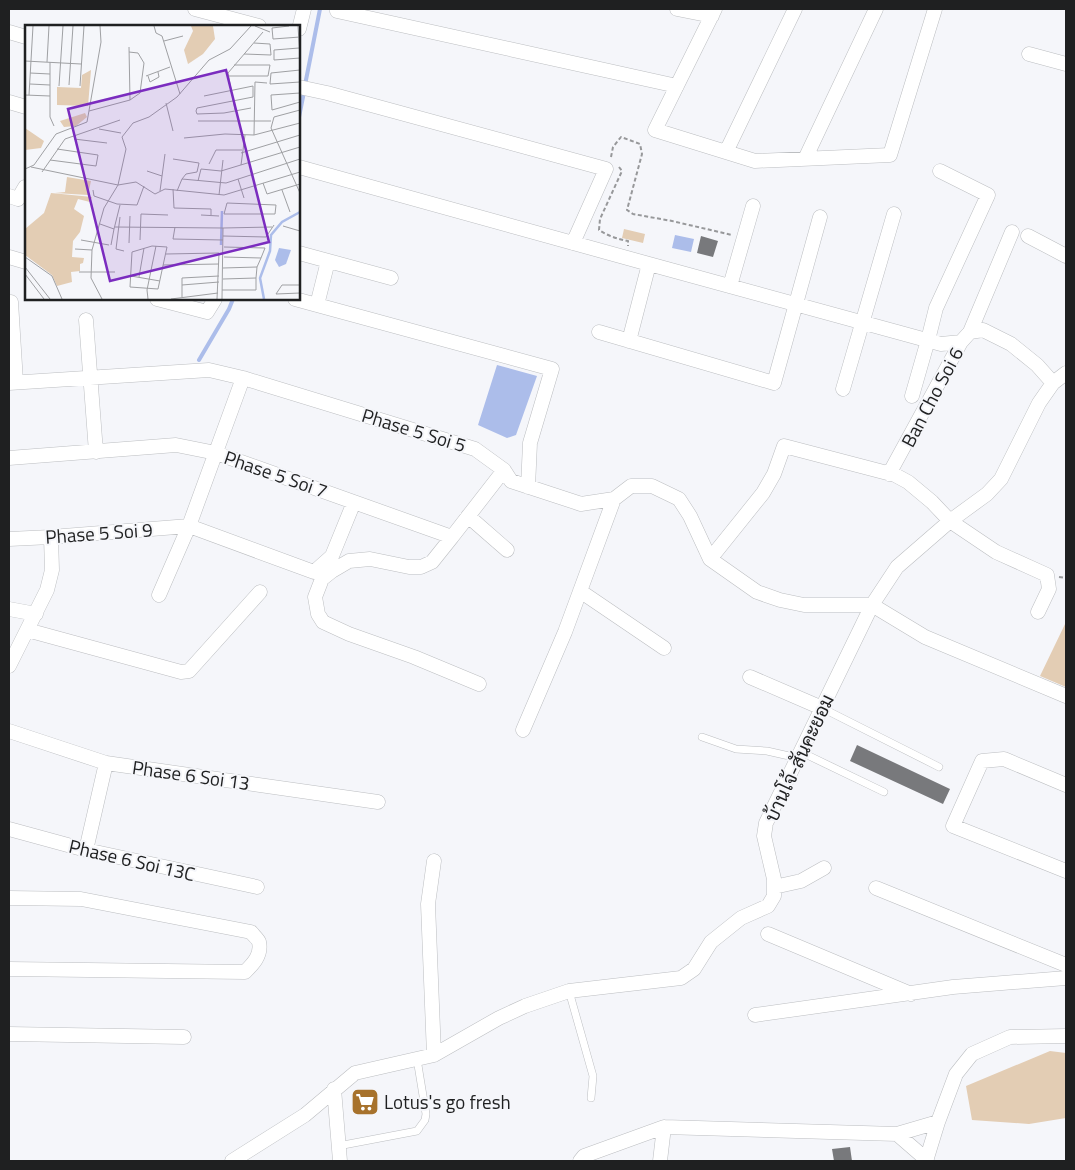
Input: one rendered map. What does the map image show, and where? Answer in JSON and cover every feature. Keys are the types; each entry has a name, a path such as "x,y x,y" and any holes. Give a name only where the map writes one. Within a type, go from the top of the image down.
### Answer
{"street":[{"path":"195,9 256,25"},
{"path":"300,25 304,9"},
{"path":"338,9 337,11 677,86"},
{"path":"677,9 713,12 655,130 755,161 890,155 936,9"},
{"path":"726,152 795,9"},
{"path":"805,159 876,9"},
{"path":"9,32 25,37"},
{"path":"1029,54 1066,64"},
{"path":"304,88 606,169 573,243"},
{"path":"9,102 25,107"},
{"path":"300,167 941,344 965,337 1012,232"},
{"path":"912,396 936,308 988,195 940,171"},
{"path":"9,196 18,199 25,187"},
{"path":"730,286 753,206"},
{"path":"843,389 894,214"},
{"path":"599,332 774,383 820,217"},
{"path":"1028,236 1066,256"},
{"path":"300,253 391,278"},
{"path":"9,257 25,262"},
{"path":"317,305 328,261"},
{"path":"629,341 649,264"},
{"path":"161,300 207,312 214,300"},
{"path":"298,300 552,369 530,443 528,487"},
{"path":"11,302 12,382"},
{"path":"86,320 96,452"},
{"name":"Ban Cho Soi 6","path":"889,474 896,465 965,337 983,330 1011,344 1037,365 1054,383"},
{"name":"Phase 5 Soi 5","path":"12,382 209,370 243,378 475,449 504,470 511,482 581,504 614,499 631,486 652,486 679,499 690,516 710,558 757,592 780,600 804,605 872,605"},
{"name":"บ้านโจ้-สันคะยอม","path":"774,887 774,879 764,836 766,824 872,605 897,567 950,521 986,494 1001,479 1039,403 1054,383 1066,373"},
{"path":"159,595 189,526 243,378"},
{"name":"Phase 5 Soi 7","path":"9,458 176,445 216,453 452,537"},
{"path":"710,558 763,493 774,474 784,446 895,475 908,482 932,502 950,521 996,552 1047,575 1049,589 1038,612"},
{"path":"479,684 414,657 348,634 323,622 318,614 316,597 322,580 332,571 349,561 370,559 409,567 421,567 432,562 504,470"},
{"path":"524,730 565,632 614,499"},
{"path":"189,526 314,572 332,556 354,502"},
{"path":"468,516 508,550"},
{"name":"Phase 5 Soi 9","path":"9,539 189,526"},
{"path":"9,666 47,590 52,570 51,537"},
{"path":"580,591 664,648"},
{"path":"27,630 181,672 189,671 260,592"},
{"path":"872,605 925,638 1066,696"},
{"path":"9,609 36,614"},
{"path":"750,677 822,708"},
{"name":"Phase 6 Soi 13","path":"9,731 106,763 378,802"},
{"path":"1066,785 1004,759 982,761 953,826 1066,871"},
{"path":"86,850 106,763"},
{"name":"Phase 6 Soi 13C","path":"9,828 86,850 257,887"},
{"path":"434,861 428,904 434,1055"},
{"path":"232,1161 305,1115 355,1072 434,1055 499,1018 525,1006 569,991 681,978 694,969 711,942 741,918 768,906 774,896 774,887 801,881 824,868"},
{"path":"876,888 1066,965"},
{"path":"9,898 81,898 251,932 258,942 258,954 254,963 245,972 9,969"},
{"path":"768,934 912,994"},
{"path":"755,1015 953,987 1066,978"},
{"path":"9,1034 184,1037"},
{"path":"897,1134 926,1161 956,1074 972,1054 1010,1037 1066,1036"},
{"path":"334,1090 340,1161"},
{"path":"580,1161 584,1156 664,1127 897,1134 938,1122"},
{"path":"660,1161 664,1127"}],"lane":[{"path":"822,708 939,767"},
{"path":"702,737 736,749 799,755 884,792"},
{"path":"569,991 593,1076 591,1098"},
{"path":"338,1146 417,1131 426,1114 417,1058"}],"path":[{"path":"611,157 613,147 620,137 640,144 642,154 627,210 633,214 744,238"},
{"path":"617,164 622,171 600,219 600,230 617,239 628,241 625,258"}],"shaded area":[{"path":"624,229 645,234 643,243 622,238"},
{"path":"1066,622 1066,687 1040,676"},
{"path":"1050,1051 1066,1053 1066,1118 1029,1124 972,1120 966,1086"}],"water":[{"path":"675,235 694,239 691,252 672,248"},
{"path":"497,365 537,376 516,435 507,438 478,425"}],"building":[{"path":"701,236 718,241 713,257 697,253"},
{"path":"857,745 950,789 943,804 850,761"},
{"path":"850,1147 852,1161 834,1161 832,1149"}],"waterway":[{"path":"305,85 320,9"},
{"path":"300,112 304,92"},
{"path":"199,360 233,300"}],"place":[{"name":"Lotus's go fresh","path":"365,1102"}]}
